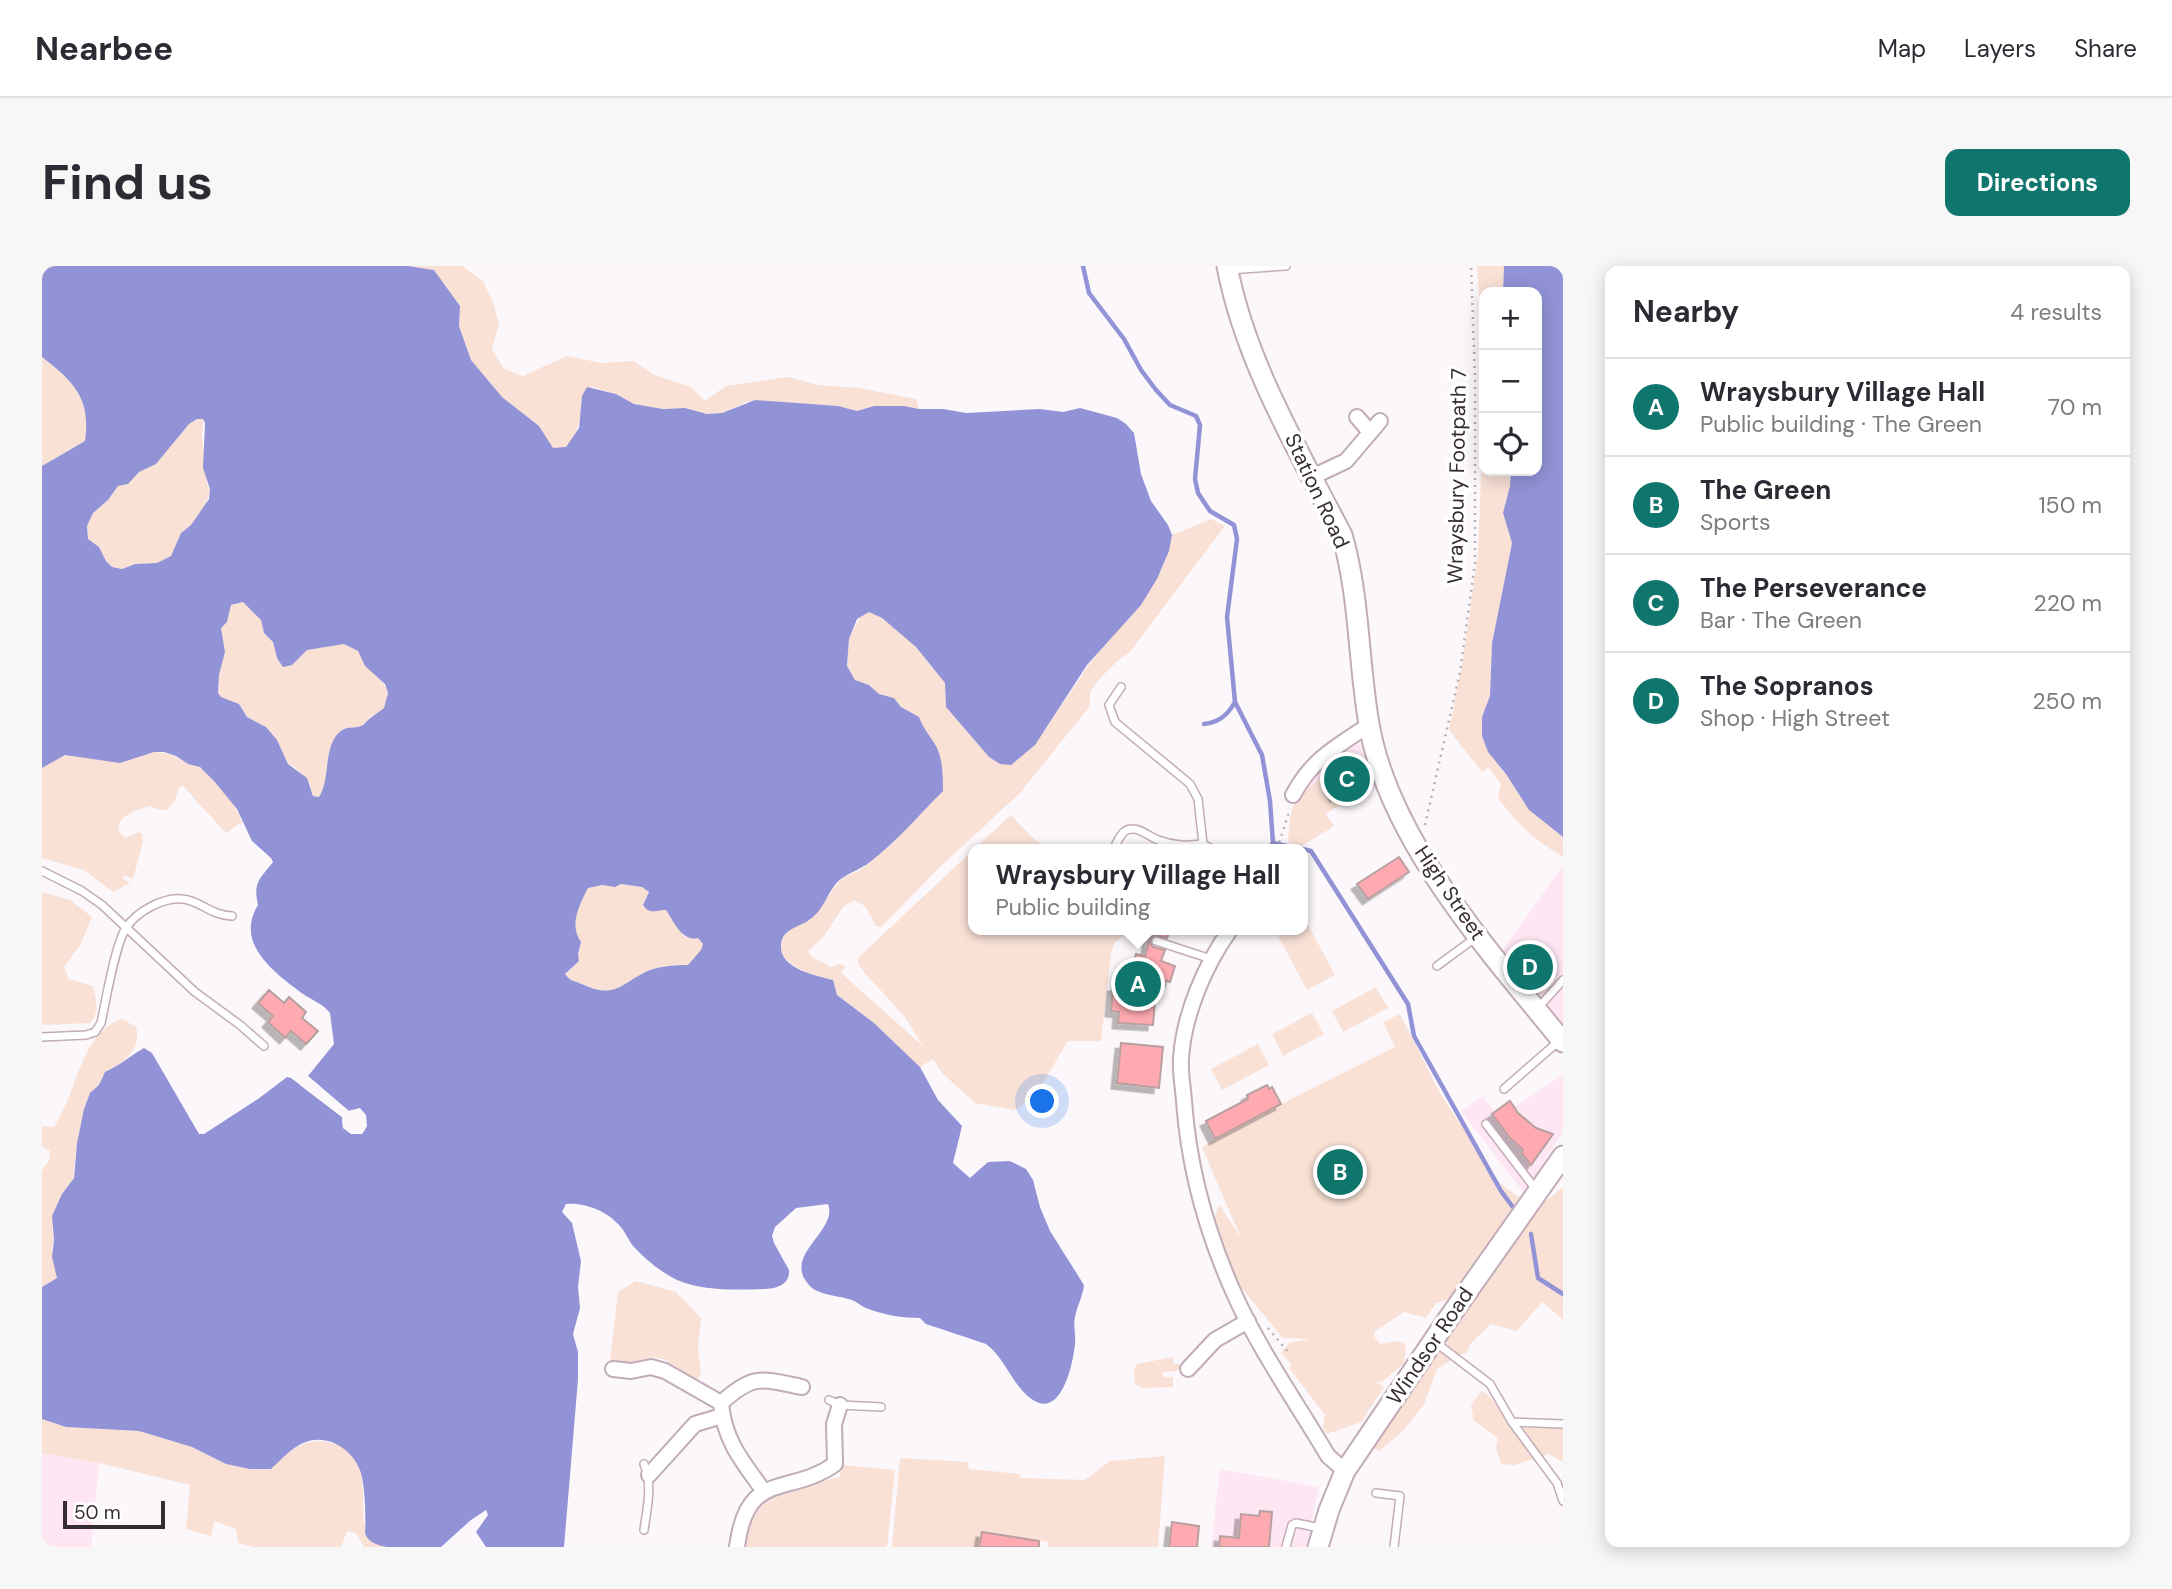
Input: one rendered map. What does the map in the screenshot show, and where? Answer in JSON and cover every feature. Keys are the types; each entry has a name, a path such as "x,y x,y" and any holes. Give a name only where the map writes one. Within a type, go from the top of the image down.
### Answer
{"street":[{"name":"Station Road","path":"1227,268 1252,353 1342,536 1351,567 1369,725"},
{"path":"1312,477 1346,461 1375,426 1357,417"},
{"name":"High Street","path":"1369,725 1382,772 1402,822 1451,899 1513,982 1562,1041"},
{"path":"1293,795 1303,775 1324,755 1369,725"},
{"path":"1227,935 1212,960 1190,1015 1181,1060 1186,1138 1207,1230 1238,1302 1328,1456 1345,1471"},
{"name":"Windsor Road","path":"1320,1538 1345,1471 1433,1340 1563,1156"},
{"path":"1188,1369 1215,1340 1248,1321"},
{"path":"622,1374 651,1367 665,1371 722,1409"},
{"path":"647,1470 695,1424 722,1409 734,1391 760,1378 802,1387"},
{"path":"737,1547 740,1525 763,1490 824,1471 835,1464 834,1403"},
{"path":"722,1409 723,1423 734,1450 763,1490"}],"lane":[{"path":"1227,268 1286,266"},
{"path":"1121,687 1109,705 1115,722 1191,784 1198,799 1203,844"},
{"path":"1116,844 1122,833 1136,829 1170,844"},
{"path":"42,871 82,891 127,927 195,992 240,1024 264,1046"},
{"path":"42,1037 86,1035 95,1032 101,1023 120,944 127,927 159,902 180,898 212,913 232,916"},
{"path":"1437,966 1478,935"},
{"path":"1156,941 1212,960"},
{"path":"1536,1010 1563,980"},
{"path":"1504,1089 1562,1041"},
{"path":"1486,1124 1538,1192"},
{"path":"1433,1340 1490,1384 1513,1422 1560,1483 1563,1501"},
{"path":"834,1403 881,1407"},
{"path":"1513,1422 1563,1424"},
{"path":"644,1530 647,1470"},
{"path":"1376,1493 1400,1496 1394,1547"},
{"path":"1286,1547 1292,1525 1296,1523 1320,1538"}],"path":[{"name":"Wraysbury Footpath 7","path":"1419,849 1460,672 1475,563 1475,378 1471,266"},
{"path":"1278,844 1293,795"}],"shaded area":[{"path":"408,266 462,266 483,281 499,324 492,349 504,369 523,376 567,356 602,363 634,361 652,374 691,387 705,401 726,386 789,377 818,385 859,388 916,399 919,409 874,406 857,411 837,406 748,401 722,413 707,414 685,408 663,409 634,404 616,394 592,387 582,396 578,425 573,438 563,449 552,448 539,426 502,397 471,360 459,326 460,306 434,270"},
{"path":"1477,266 1504,266 1503,287 1479,287 1479,296"},
{"path":"42,357 78,392 86,426 85,441 42,466"},
{"path":"203,419 202,438 207,484 210,489 206,505 191,525 181,533 171,557 157,563 135,564 122,569 112,567 99,547 88,540 87,526 93,513 108,500 118,486 128,484 139,472 156,464 189,424"},
{"path":"1481,476 1511,476 1503,513 1512,543 1492,643 1490,696 1482,717 1488,752 1529,810 1563,837 1563,857 1535,838 1513,817 1498,798 1501,784 1488,767 1482,772 1449,730 1463,660 1478,551"},
{"path":"1211,519 1225,526 1129,653 1113,665 1096,684 1090,694 1090,706 1020,793 941,866 881,927 876,926 865,906 854,900 843,907 824,936 808,951 811,956 831,967 840,964 846,966 841,973 923,1046 905,1017 863,971 858,964 858,958 968,855 968,935 1124,935 1115,942 1111,953 1101,1041 1068,1041 1040,1088 1032,1098 1014,1110 975,1103 942,1073 933,1059 920,1067 874,1023 837,995 833,980 810,974 791,964 781,949 782,940 789,929 810,920 842,878 859,871 894,842 943,774 936,747 919,717 901,707 894,698 879,694 869,685 855,680 847,666 849,639 861,615 869,612 882,618 916,647 945,683 946,707 989,757 1046,730 1091,662 1150,590 1164,565 1172,535"},
{"path":"244,602 262,620 264,633 273,642 277,658 292,665 307,650 344,644 358,651 365,666 380,677 388,693 384,708 363,725 347,728 339,733 333,741 319,797 313,796 310,784 295,767 288,764 277,740 266,727 247,717 239,704 221,697 218,693 225,652 221,628 227,622 231,605"},
{"path":"1361,744 1375,788 1325,813 1334,826 1305,844 1288,843 1296,790 1343,748"},
{"path":"154,752 170,755 207,773 225,792 242,822 226,833 183,786 179,787 175,801 167,810 150,806 131,813 121,821 120,832 125,838 139,832 143,842 133,879 125,875 122,878 130,883 113,892 84,870 42,858 42,768 65,755 142,755"},
{"path":"1330,775 1336,783 1330,787 1336,796 1344,792 1349,799 1325,814 1334,826 1305,844 1290,843 1289,829 1295,804 1309,787"},
{"path":"1011,815 1041,844 979,844"},
{"path":"1563,866 1563,1028 1501,952"},
{"path":"621,884 642,887 649,891 643,905 666,910 684,937 698,938 703,944 688,965 650,970 619,987 604,991 571,980 565,975 579,961 581,942 577,936 576,922 588,888 602,885 615,887"},
{"path":"42,892 70,900 92,917 80,945 64,967 69,979 93,986 96,1010 90,1023 42,1025"},
{"path":"1308,924 1335,975 1307,990 1278,935 1308,935"},
{"path":"1376,987 1388,1008 1343,1032 1332,1011"},
{"path":"1312,1013 1324,1034 1283,1056 1272,1034"},
{"path":"1400,1014 1440,1093 1498,1182 1536,1209 1563,1187 1563,1320 1542,1302 1517,1331 1491,1324 1471,1343 1466,1354 1461,1354 1437,1369 1424,1404 1403,1431 1379,1451 1372,1447 1376,1438 1390,1424 1433,1357 1456,1297 1436,1303 1426,1318 1404,1312 1375,1331 1374,1336 1380,1344 1399,1341 1404,1343 1404,1363 1382,1382 1374,1381 1384,1387 1361,1422 1327,1434 1323,1428 1325,1415 1281,1353 1289,1343 1310,1339 1283,1338 1239,1285 1214,1221 1219,1204 1241,1238 1202,1147 1395,1047 1383,1022"},
{"path":"122,1019 136,1027 134,1049 119,1064 105,1072 99,1085 90,1093 77,1143 73,1179 62,1194 52,1229 57,1278 42,1287 42,1171 49,1160 50,1151 42,1147 42,1126 54,1127 88,1050 108,1026"},
{"path":"1258,1044 1269,1065 1222,1090 1211,1069"},
{"path":"1563,1074 1563,1132 1524,1193 1461,1111 1483,1096 1494,1111 1509,1099 1516,1106"},
{"path":"636,1281 676,1292 701,1318 698,1347 701,1374 696,1381 666,1360 653,1357 633,1362 610,1361 618,1292"},
{"path":"1173,1357 1174,1364 1182,1367 1176,1371 1163,1372 1163,1377 1173,1377 1173,1387 1142,1388 1135,1384 1134,1369 1137,1364"},
{"path":"1481,1391 1494,1402 1513,1428 1563,1428 1563,1462 1549,1454 1514,1465 1501,1464 1496,1448 1498,1438 1474,1421 1471,1406"},
{"path":"42,1419 66,1427 139,1431 192,1447 226,1464 271,1468 298,1446 322,1441 332,1443 346,1449 356,1459 363,1485 365,1528 369,1540 387,1547 364,1547 356,1533 347,1531 341,1547 254,1547 238,1543 236,1529 214,1521 211,1536 186,1529 190,1485 99,1463 42,1453"},
{"path":"42,1453 99,1463 91,1547 42,1547"},
{"path":"1165,1456 1158,1547 1047,1547 1048,1542 982,1532 979,1547 892,1547 900,1458 968,1462 969,1469 1020,1474 1021,1478 1085,1480 1110,1461"},
{"path":"842,1465 895,1470 887,1547 744,1547 748,1528 765,1502 791,1489 840,1477"},
{"path":"1220,1469 1319,1487 1306,1547 1211,1547"}],"water":[{"path":"42,266 408,266 434,270 460,306 459,326 471,360 502,397 539,426 553,448 566,447 579,428 582,396 587,387 616,394 634,404 663,409 685,408 707,414 722,413 755,400 838,406 857,411 874,406 904,406 966,413 1040,409 1063,412 1080,408 1117,418 1126,424 1134,433 1141,474 1151,501 1172,535 1169,551 1157,579 1141,605 1087,665 1035,745 1011,765 1000,764 989,757 946,707 945,683 916,647 882,618 869,612 857,619 849,639 847,666 855,680 869,685 879,694 894,698 901,707 919,717 938,751 943,791 880,854 837,882 819,911 805,923 790,930 781,942 787,961 810,974 833,980 837,995 874,1023 920,1067 938,1100 962,1126 953,1163 970,1178 988,1162 1010,1161 1026,1169 1033,1180 1050,1231 1084,1285 1074,1320 1075,1344 1071,1364 1057,1397 1050,1403 1041,1403 1030,1398 986,1344 926,1324 920,1318 880,1313 852,1300 824,1294 812,1288 804,1278 801,1268 808,1249 827,1222 828,1204 796,1208 775,1227 772,1236 774,1243 789,1270 785,1283 773,1288 741,1290 708,1288 677,1280 644,1257 614,1220 588,1206 566,1204 562,1212 572,1223 581,1261 578,1287 580,1308 573,1334 578,1352 578,1379 564,1547 486,1547 476,1532 488,1515 486,1510 441,1547 387,1547 374,1543 365,1533 361,1473 345,1450 329,1441 301,1444 271,1469 250,1469 226,1464 192,1447 139,1431 66,1427 42,1419 42,1287 57,1278 52,1257 52,1216 62,1194 74,1178 84,1109 90,1093 99,1085 105,1072 144,1048 152,1053 199,1134 204,1134 287,1077 342,1117 343,1128 362,1134 367,1126 360,1109 349,1111 308,1076 334,1044 330,1013 281,977 254,945 251,932 252,919 258,905 257,886 273,862 252,841 237,809 214,781 200,767 164,752 154,752 120,763 65,755 42,768 42,466 85,441 86,426 78,392 42,357","holes":["203,419 205,423 203,468 210,489 209,499 191,525 181,533 171,556 157,563 135,564 122,569 112,567 99,547 88,539 87,526 93,513 108,500 118,486 128,484 139,472 156,464 189,424","243,602 261,620 264,633 273,642 277,658 283,667 292,665 307,650 344,644 358,651 365,666 385,684 388,693 384,708 363,725 347,728 333,740 319,797 313,796 307,778 288,764 277,740 266,727 247,717 239,704 221,697 218,693 225,652 221,628 227,622 231,605","621,884 642,887 649,892 643,905 646,908 651,911 666,910 683,934 698,938 703,944 701,950 688,965 654,969 619,987 604,991 567,977 565,974 579,961 581,942 577,936 576,922 588,888 602,885 615,887"]},
{"path":"1504,266 1563,266 1563,837 1529,810 1488,752 1482,736 1482,717 1490,696 1492,643 1512,543 1503,513 1511,476 1542,476 1542,287 1503,287"}],"pier":[{"path":"308,1076 348,1111 360,1108 366,1115 367,1126 362,1134 351,1134 343,1128 342,1117 300,1085 303,1082 345,1115 346,1126 352,1130 360,1130 364,1125 363,1117 358,1112 347,1114 306,1079"}],"building":[{"path":"1352,761 1368,790 1349,799 1344,792 1336,796 1330,787 1336,783 1330,775"},
{"path":"1399,857 1409,872 1368,899 1357,884"},
{"path":"1150,935 1155,935 1150,942 1153,947 1165,950 1161,961 1175,966 1170,982 1157,978 1153,1025 1118,1023 1119,1012 1111,1011 1113,986 1117,986 1120,970 1131,972 1136,954 1145,956"},
{"path":"269,990 284,1003 289,997 306,1012 302,1018 318,1031 306,1044 291,1031 285,1038 268,1022 273,1016 258,1003"},
{"path":"1121,1043 1163,1047 1159,1088 1117,1083"},
{"path":"1267,1085 1269,1089 1272,1087 1281,1104 1215,1139 1206,1121 1248,1099 1247,1095"},
{"path":"1510,1101 1518,1113 1536,1128 1553,1134 1531,1165 1521,1152 1523,1150 1492,1114"},
{"path":"1260,1511 1272,1512 1269,1547 1219,1547 1220,1536 1239,1538 1241,1514 1259,1516"},
{"path":"1172,1522 1199,1526 1197,1547 1169,1547"},
{"path":"982,1532 1039,1541 1039,1547 979,1547"}],"waterway":[{"path":"1083,266 1089,293 1124,339 1156,390 1170,405 1196,416 1200,425 1195,479 1198,493 1210,511 1234,525 1237,539 1227,617 1235,702 1262,755 1270,801 1272,844"},
{"path":"1204,724 1222,718 1235,702"},
{"path":"1273,843 1278,844"},
{"path":"1308,850 1311,851 1408,1004 1414,1036 1512,1206"},
{"path":"1531,1234 1538,1278 1563,1294"}],"place":[{"name":"The Perseverance","path":"1347,779"},
{"name":"The Sopranos","path":"1530,967"},
{"name":"Wraysbury Village Hall","path":"1138,984"},
{"name":"The Green","path":"1340,1172"}]}
